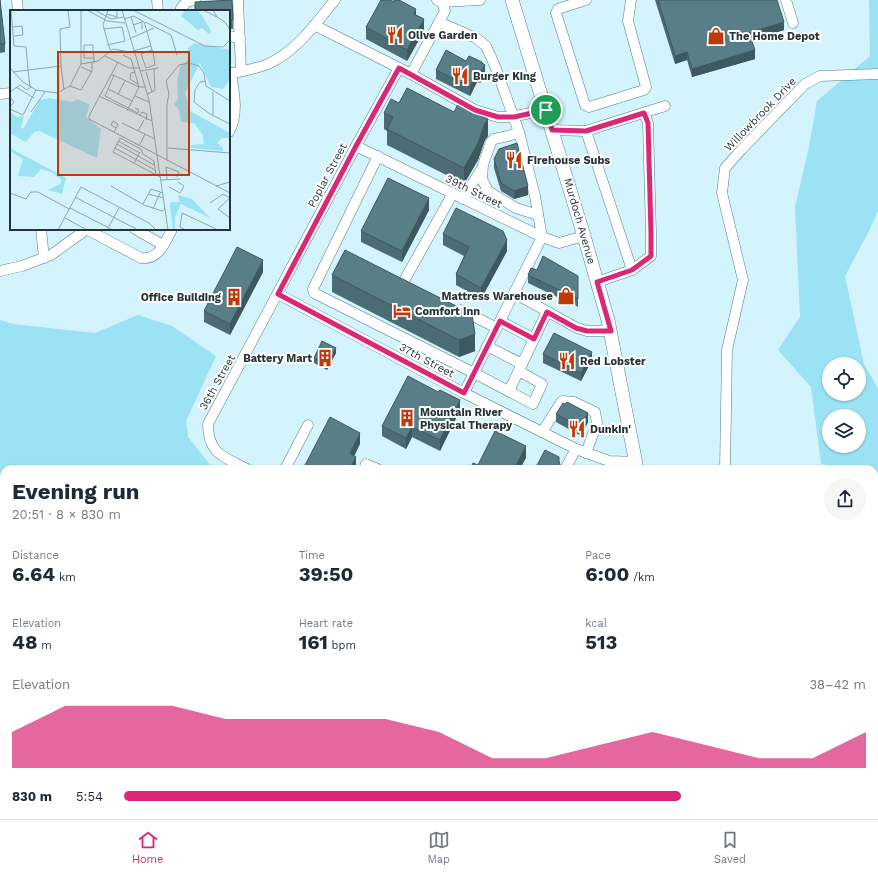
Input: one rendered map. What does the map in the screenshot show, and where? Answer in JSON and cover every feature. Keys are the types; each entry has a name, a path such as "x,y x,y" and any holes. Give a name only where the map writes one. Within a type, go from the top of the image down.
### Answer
{"main road":[{"name":"Murdoch Avenue","path":"512,0 584,236 611,331 636,465"}],"street":[{"path":"17,0 18,10"},
{"path":"157,0 158,10"},
{"path":"175,0 176,10"},
{"path":"181,10 187,2 195,0"},
{"path":"230,129 234,118 234,73 240,38 238,0"},
{"path":"234,73 268,64 283,56 295,47 335,0"},
{"path":"411,74 445,11 440,1 480,0"},
{"path":"586,0 558,9 556,13 585,105 589,106 644,90 646,87 628,21 631,0"},
{"path":"786,0 793,22"},
{"path":"439,22 476,38 486,46 495,66 519,132 535,196 542,236 464,393"},
{"path":"314,25 411,74 475,110 498,117 514,117 546,110"},
{"path":"230,37 240,38"},
{"name":"Poplar Street","path":"278,294 399,68"},
{"name":"Willowbrook Drive","path":"726,465 727,350 743,280 722,194 725,168 805,84 820,76 878,74"},
{"path":"0,94 10,93"},
{"path":"552,130 586,131 665,106"},
{"path":"597,282 632,270 651,256 648,123 644,113"},
{"path":"586,131 632,270"},
{"path":"463,199 483,165 491,142 494,139 519,132"},
{"name":"39th Street","path":"356,146 542,236 560,243 584,236"},
{"path":"378,156 338,248 313,289 314,293 533,404 542,384 487,346"},
{"path":"483,165 482,179 488,191 516,208 538,215"},
{"path":"404,281 453,194"},
{"path":"41,230 44,258"},
{"path":"0,270 22,266 51,255 85,230"},
{"path":"88,230 141,258 148,259 157,254 171,230"},
{"path":"137,230 163,245"},
{"path":"514,293 576,328 587,331 611,331"},
{"name":"37th Street","path":"278,294 464,393 576,449 609,461 631,465"},
{"name":"36th Street","path":"240,465 212,448 208,436 208,424 278,294"},
{"path":"451,305 534,339"},
{"path":"509,391 547,312"},
{"path":"542,432 562,401 574,402 595,412 597,423 586,453"},
{"path":"287,465 308,425"},
{"path":"567,465 576,449"}],"shaded area":[{"path":"869,0 878,0 878,211 845,276 862,357 822,357 822,401 866,401 866,367 878,388 878,465 821,464 811,387 778,350 800,317 795,207 809,147 817,101 870,56"},
{"path":"138,315 172,326 216,356 186,421 188,437 210,465 0,465 0,320 13,324 95,333"}],"building":[{"path":"0,0 5,44 0,44"},
{"path":"232,0 233,20 230,20 230,10 195,10 195,2"},
{"name":"Olive Garden","path":"381,0 391,0 394,2 394,0 399,0 416,9 414,14 424,19 407,50 366,27"},
{"name":"The Home Depot","path":"658,0 777,0 784,22 749,33 755,50 692,69 687,52 675,56"},
{"path":"446,50 466,61 469,56 485,65 480,74 477,73 470,87 436,70"},
{"path":"407,88 454,112 458,104 488,119 485,123 478,143 464,168 387,129 393,117 384,113 391,99 399,103"},
{"path":"517,143 528,186 514,191 501,183 494,159 499,149"},
{"path":"388,178 429,198 402,251 361,231"},
{"path":"456,208 503,231 507,240 481,288 456,274 469,247 443,234"},
{"name":"Office Building","path":"237,247 263,260 230,324 204,311"},
{"path":"345,250 472,314 475,334 459,340 332,275"},
{"path":"543,256 578,276 578,299 528,275 531,268 537,270"},
{"name":"Red Lobster","path":"554,333 592,352 581,373 543,354"},
{"path":"322,341 336,348 327,364 314,358"},
{"path":"408,376 438,392 440,390 460,400 440,440 412,427 406,438 382,426"},
{"path":"567,402 588,413 581,427 556,414 563,403 565,404"},
{"path":"330,417 360,433 350,453 356,457 351,465 305,465"},
{"path":"495,431 526,446 516,465 478,465"},
{"path":"545,450 559,457 560,465 537,465"}],"place":[{"name":"Olive Garden","path":"395,35"},
{"name":"The Home Depot","path":"716,36"},
{"name":"Burger King","path":"460,76"},
{"name":"Firehouse Subs","path":"514,160"},
{"name":"Mattress Warehouse","path":"566,296"},
{"name":"Office Building","path":"234,297"},
{"name":"Comfort Inn","path":"402,311"},
{"name":"Battery Mart","path":"325,358"},
{"name":"Red Lobster","path":"567,361"},
{"name":"Mountain River Physical Therapy","path":"407,418"},
{"name":"Dunkin'","path":"577,429"}],"route":[{"path":"399,68 475,110 498,117 514,117 546,110 552,130 586,131 644,113 648,123 651,256 632,270 597,282 611,331 587,331 576,328 547,312 534,339 500,321 464,393 278,294 399,68"}]}
